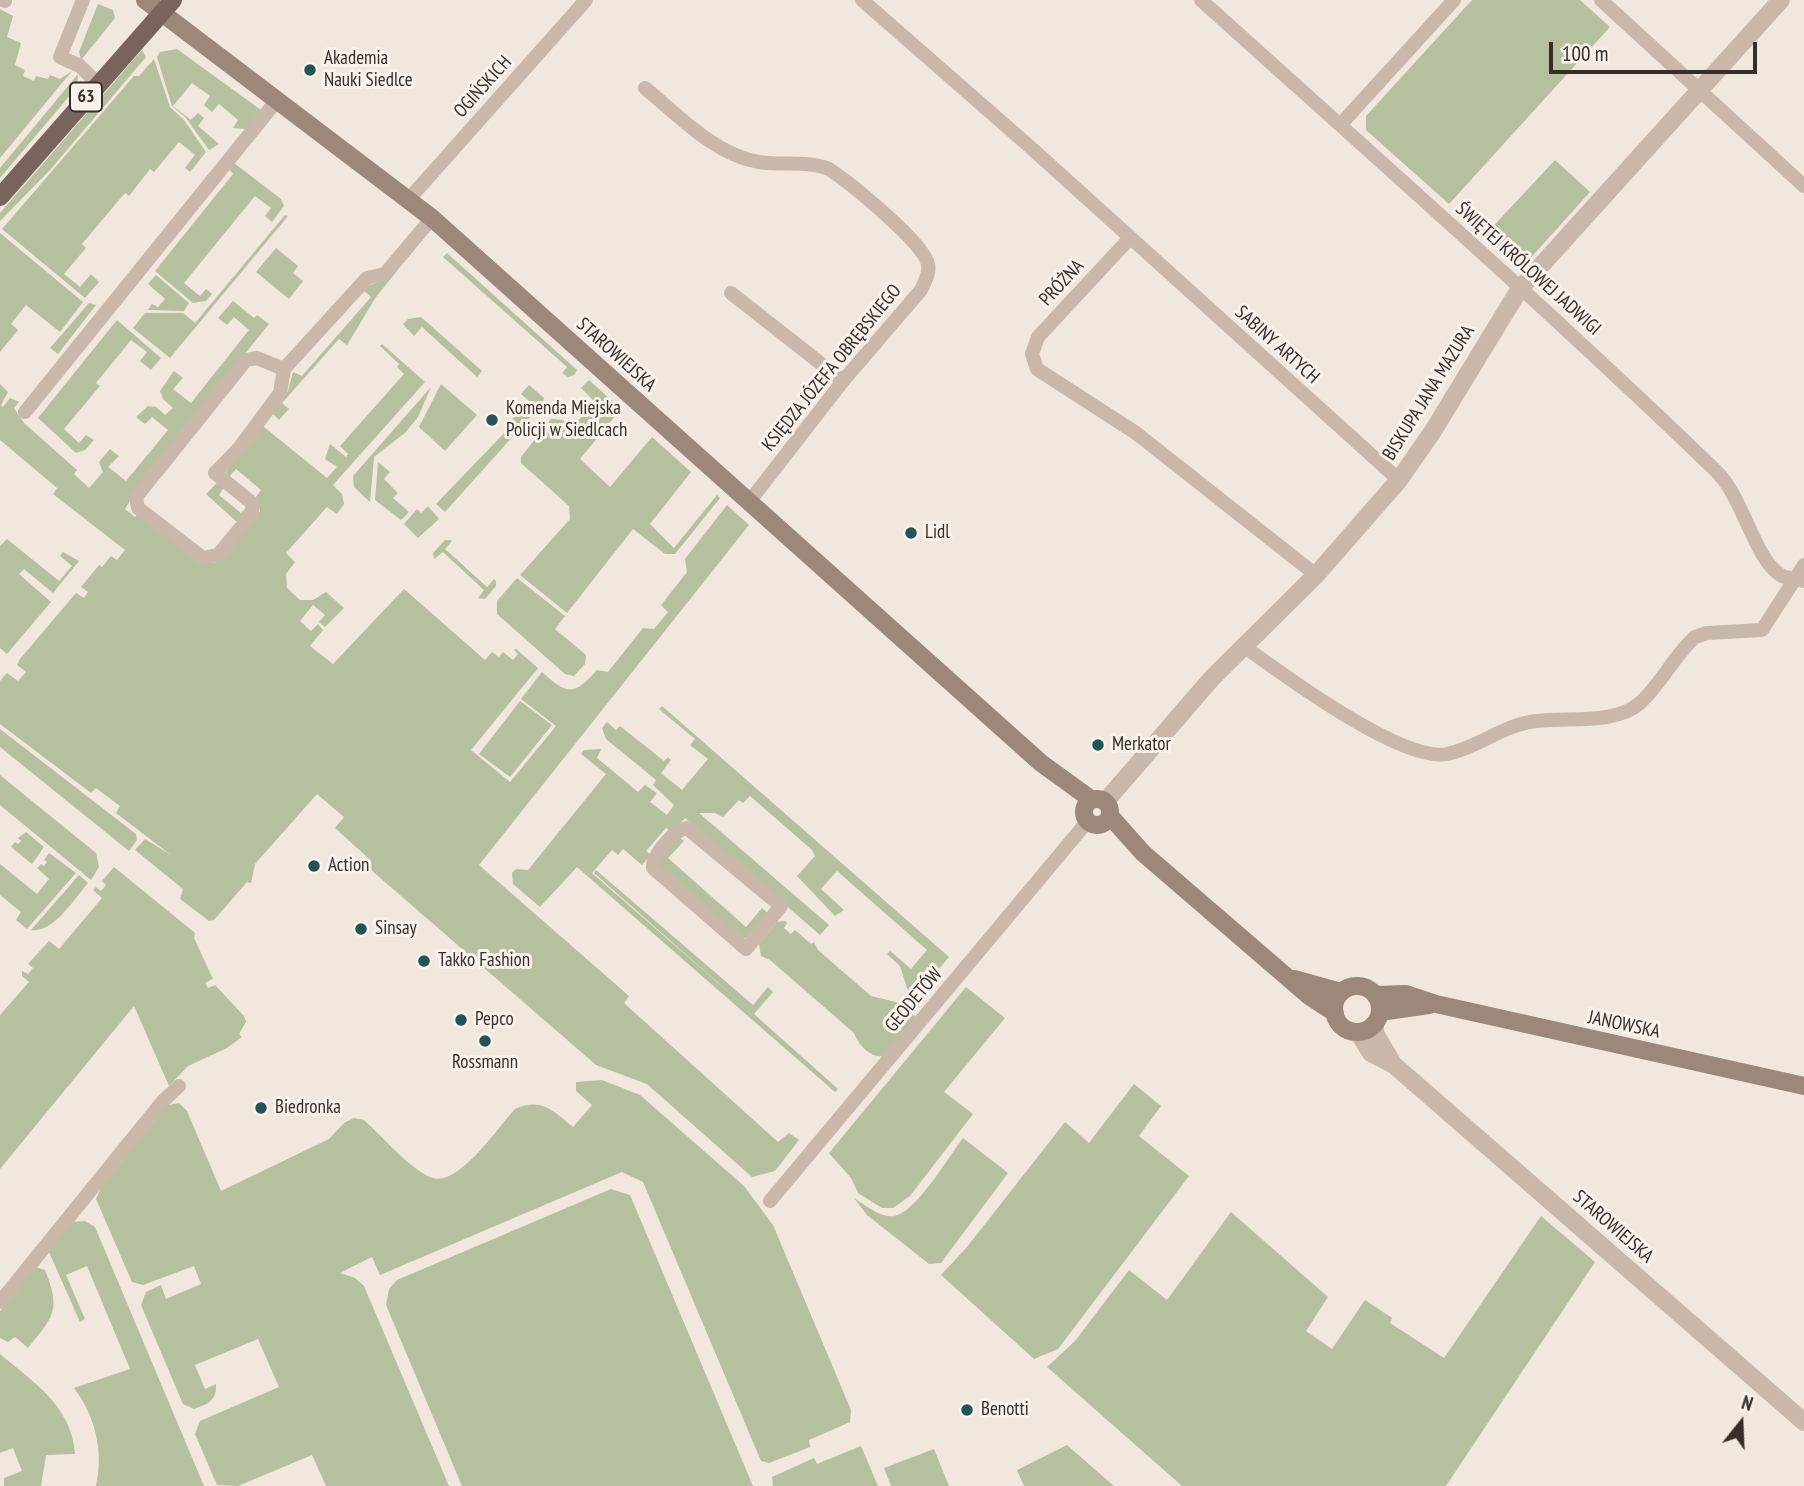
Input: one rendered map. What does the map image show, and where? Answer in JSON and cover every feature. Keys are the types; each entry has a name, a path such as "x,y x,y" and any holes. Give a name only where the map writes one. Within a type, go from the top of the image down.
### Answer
{"main road":[{"name":"STAROWIEJSKA","path":"145,0 168,6 278,99 432,218 1096,812 1309,996 1335,1013"},
{"name":"63","path":"0,197 168,6"},
{"name":"STAROWIEJSKA","path":"1289,977 1341,992"},
{"path":"1355,986 1370,990 1377,1010 1357,1032 1343,1026 1335,1013 1337,998 1341,992 1355,986"},
{"name":"JANOWSKA","path":"1377,1010 1436,1004 1804,1086"}],"street":[{"path":"83,0 60,57 80,66 98,84"},
{"name":"OGIŃSKICH","path":"409,199 586,0"},
{"path":"862,0 1130,238"},
{"name":"ŚWIĘTEJ KRÓLOWEJ JADWIGI","path":"1201,0 1341,124 1519,290 1624,381 1720,475 1738,501 1769,565 1781,576 1800,580"},
{"path":"1341,124 1454,0"},
{"path":"1601,0 1804,186"},
{"name":"BISKUPA JANA MAZURA","path":"1096,812 1242,645 1316,575 1399,480 1433,431 1519,290 1781,0"},
{"name":"KSIĘDZA JÓZEFA OBRĘBSKIEGO","path":"645,88 716,144 742,158 760,162 814,163 829,169 844,179 916,244 928,264 927,278 921,289 843,382 749,502"},
{"path":"24,412 278,99"},
{"path":"284,369 257,358 246,360 136,497 138,508 203,558 218,555 252,513 252,503 215,473 240,447 280,393 284,369 366,278 385,274 432,218"},
{"name":"SABINY ARTYCH","path":"1130,238 1399,480"},
{"name":"PRÓŻNA","path":"1130,238 1038,337 1032,354 1037,369 1136,433 1316,575"},
{"path":"731,293 843,382"},
{"path":"1242,645 1334,709 1377,733 1421,751 1449,754 1508,727 1534,721 1618,715 1640,704 1695,638 1707,633 1762,630 1800,580 1804,565"},
{"name":"GEODETÓW","path":"770,1201 1096,812"},
{"path":"687,828 695,831 781,906 746,949 653,869 653,860 679,830 687,828"},
{"name":"STAROWIEJSKA","path":"1377,1010 1376,1035 1394,1065"},
{"name":"STAROWIEJSKA","path":"1357,1032 1371,1053 1394,1065 1804,1422"},
{"path":"0,1302 163,1101 179,1086"}],"green space":[{"path":"1472,0 1580,0 1610,27 1449,204 1366,130 1366,116"},
{"path":"98,4 113,10 115,18 81,60 79,52"},
{"path":"0,9 13,16 7,37 21,43 15,65 25,70 23,76 34,81 36,76 48,79 50,75 60,79 72,71 0,158"},
{"path":"177,49 261,110 246,129 233,128 238,120 219,104 212,112 204,105 210,96 192,83 173,106 191,120 198,113 204,118 198,126 219,144 209,150 186,118 172,106 157,57 160,52"},
{"path":"142,50 146,57 50,170 0,221 0,213"},
{"path":"154,59 170,107 184,120 206,152 190,172 185,168 195,155 179,142 154,172 150,169 129,196 125,193 82,244 86,248 64,274 80,287 91,274 99,282 85,298 2,229 134,76 139,76"},
{"path":"78,74 77,87 0,178 0,168"},
{"path":"1555,160 1590,192 1527,262 1512,262 1484,236"},
{"path":"234,163 281,199 284,206 272,222 265,216 271,208 255,196 184,283 200,296 206,289 212,294 206,301 193,303 155,271 233,174 227,167"},
{"path":"285,215 288,216 170,358 133,328 145,313 183,313 195,323"},
{"path":"0,233 83,302 60,332 26,305 11,324 18,330 0,352"},
{"path":"420,242 376,297 347,345 339,339 282,403 289,409 279,420 270,411 288,391 293,372 302,376 371,297 363,290 365,287 387,279"},
{"path":"276,248 298,266 293,273 303,281 289,299 256,272"},
{"path":"447,253 577,370 574,375 568,377 562,373 567,367 443,257"},
{"path":"156,275 189,303 184,311 148,310 152,304 158,307 165,299 148,284"},
{"path":"233,301 254,318 257,315 269,324 131,494 125,509 135,517 139,513 202,563 215,563 260,511 255,498 261,490 236,469 229,477 226,472 259,423 327,478 337,467 325,459 330,444 346,457 348,454 340,446 404,374 397,367 399,364 380,346 382,344 425,382 333,485 342,494 344,504 337,514 327,507 286,553 295,562 286,574 287,588 300,600 313,600 326,592 344,608 325,627 319,622 325,615 313,605 300,621 311,631 318,624 323,630 310,646 333,664 404,589 485,660 492,652 499,657 503,652 513,660 518,654 514,650 516,649 538,668 471,750 510,782 556,726 521,699 542,672 558,685 570,689 582,685 597,670 608,672 643,628 654,629 668,612 661,605 687,572 685,559 727,505 749,525 479,865 629,996 624,1003 778,1142 789,1133 799,1140 775,1171 752,1177 647,1084 596,1065 363,863 367,857 335,828 344,817 317,794 255,864 251,883 247,882 214,920 209,921 180,899 183,889 135,850 145,839 171,855 116,813 120,806 96,788 91,793 0,724 0,681 7,673 18,681 26,672 17,665 20,659 76,593 84,598 88,592 81,587 99,565 102,567 111,556 117,560 125,550 53,494 57,488 0,440 0,384 8,392 1,405 3,407 10,398 19,402 14,408 24,423 77,470 74,474 89,488 103,472 99,462 110,449 119,456 108,467 126,481 168,430 152,417 145,424 136,417 148,406 156,407 165,415 173,408 163,399 160,391 174,371 183,378 173,389 191,403 249,330 234,317 227,325 218,318"},
{"path":"89,303 96,305 58,354 50,348"},
{"path":"421,317 482,371 477,377 422,327 414,336 403,324 408,319"},
{"path":"117,320 161,358 151,370 140,361 147,352 131,340 96,383 100,386 64,429 79,443 86,435 94,440 85,450 76,453 38,418"},
{"path":"589,380 621,409 580,459 610,487 652,437 691,472 650,524 674,548 717,495 720,498 675,554 665,554 633,529 567,613 520,575 570,519 569,506 521,463 521,457 551,419 563,420 573,427 594,401 581,388"},
{"path":"441,384 477,415 445,451 419,427"},
{"path":"529,385 544,398 543,403 445,512 436,504 508,429 506,426 529,401 521,394"},
{"path":"431,387 418,417 406,432 374,457 370,502 354,487 353,476"},
{"path":"378,462 390,472 384,479 398,493 393,498 409,512 401,520 375,500"},
{"path":"217,483 225,486 219,495 241,513 248,506 238,523 206,494"},
{"path":"428,506 439,519 418,538 404,524 417,509 421,513"},
{"path":"7,539 59,581 72,566 60,556 63,552 79,561 53,593 24,569 19,574 51,602 7,654 0,648 0,546"},
{"path":"445,540 452,541 445,549 487,587 494,579 496,581 496,586 485,599 478,598 484,590 443,552 434,559 433,553"},
{"path":"517,578 565,616 555,629 586,655 585,664 574,676 565,674 497,614 497,601"},
{"path":"520,701 552,725 510,777 479,754"},
{"path":"662,706 949,957 915,997 908,991 900,966 887,954 890,951 911,969 927,950 837,871 821,889 844,910 835,916 797,876 815,856 812,850 750,796 743,803 739,800 723,817 715,813 699,813 829,925 820,935 685,818 672,832 666,828 646,851 651,855 642,865 623,849 618,855 612,850 592,873 751,1012 594,873 596,870 753,1005 768,987 773,992 754,1014 838,1089 835,1092 577,867 540,907 513,884 512,873 516,869 528,870 606,774 581,754 584,750 601,749 597,758 638,792 645,785 657,793 650,802 667,815 674,805 653,785 656,780 606,739 602,728 607,722 616,730 620,726 664,761 668,757 671,760 661,773 682,790 708,759 690,745 695,739 659,709"},
{"path":"0,729 136,834 137,840 129,851 0,747"},
{"path":"0,775 96,853 99,867 91,880 0,805"},
{"path":"26,832 44,847 32,864 11,847 15,842 18,844 21,841 18,838"},
{"path":"679,837 684,841 668,858 746,927 762,908 769,914 746,938 742,939 660,870 658,861"},
{"path":"49,853 76,873 27,929 16,920 21,912 0,895 0,864 37,894 49,879 37,868 41,864 44,866 47,862 44,860"},
{"path":"114,867 195,933 194,938 213,979 205,983 208,988 215,985 244,1016 246,1022 239,1034 242,1037 227,1048 188,1066 169,1086 134,1006 0,1169 0,1015 29,982 22,976 22,971 28,974 33,968 28,964 49,941 59,949 102,898 93,890 96,887 101,891 106,885 102,881"},
{"path":"79,875 88,883 70,906 48,926 31,930"},
{"path":"777,922 787,923 784,928 791,934 795,930 811,944 814,942 818,950 871,996 896,1002 917,1018 886,1056 875,1056 866,1050 854,1033 770,960 761,956 759,944"},
{"path":"966,987 1005,1018 944,1092 973,1114 910,1196 893,1208 882,1208 858,1193 851,1178 829,1153"},
{"path":"602,1080 640,1095 744,1186 773,1225 851,1410 850,1422 809,1440 810,1447 769,1463 761,1461 643,1182 622,1172 380,1275 372,1257 340,1273 355,1278 364,1286 449,1486 326,1486 312,1455 238,1486 217,1485 195,1434 200,1421 279,1387 258,1339 195,1365 205,1389 216,1384 215,1394 207,1403 194,1409 183,1404 141,1305 146,1292 161,1285 166,1299 201,1284 194,1266 143,1285 132,1282 96,1199 101,1188 168,1105 179,1103 187,1111 221,1191 329,1139 344,1123 354,1118 364,1120 422,1173 441,1179 464,1166 476,1155 515,1109 540,1105 553,1111 573,1127 592,1105 576,1091 576,1082"},
{"path":"1134,1084 1161,1106 1139,1136 1189,1176 1058,1349 1034,1359 941,1275 967,1247 1065,1122 1089,1143"},
{"path":"963,1138 1008,1173 941,1263 929,1264 867,1215 854,1198 883,1215 903,1213 922,1195"},
{"path":"611,1189 630,1195 753,1486 462,1486 386,1305 389,1289 397,1280"},
{"path":"1231,1212 1328,1297 1306,1331 1332,1349 1365,1300 1392,1318 1390,1323 1444,1358 1541,1216 1595,1262 1446,1486 1182,1486 1047,1367 1075,1341 1129,1270 1167,1300"},
{"path":"85,1221 95,1227 204,1486 96,1486 99,1460 96,1434 87,1410 74,1388 130,1369 87,1266 66,1275 85,1319 80,1322 49,1252 73,1222"},
{"path":"35,1267 45,1270 54,1304 49,1320 28,1348 15,1337 8,1342 0,1338 0,1311"},
{"path":"0,1354 49,1396 67,1422 72,1437 75,1454 46,1455 41,1486 4,1486 4,1478 22,1471 13,1448 0,1453"},
{"path":"1067,1445 1114,1486 1024,1486 1017,1470"},
{"path":"861,1446 878,1486 773,1486 772,1477 814,1458 817,1464"},
{"path":"934,1449 949,1486 891,1486 884,1468"}],"place":[{"name":"Akademia Nauki Siedlce","path":"310,70"},
{"name":"Komenda Miejska Policji w Siedlcach","path":"492,420"},
{"name":"Lidl","path":"911,533"},
{"name":"Merkator","path":"1098,745"},
{"name":"Action","path":"314,866"},
{"name":"Sinsay","path":"361,929"},
{"name":"Takko Fashion","path":"424,961"},
{"name":"Pepco","path":"461,1020"},
{"name":"Rossmann","path":"485,1041"},
{"name":"Biedronka","path":"261,1108"},
{"name":"Benotti","path":"967,1410"}]}
